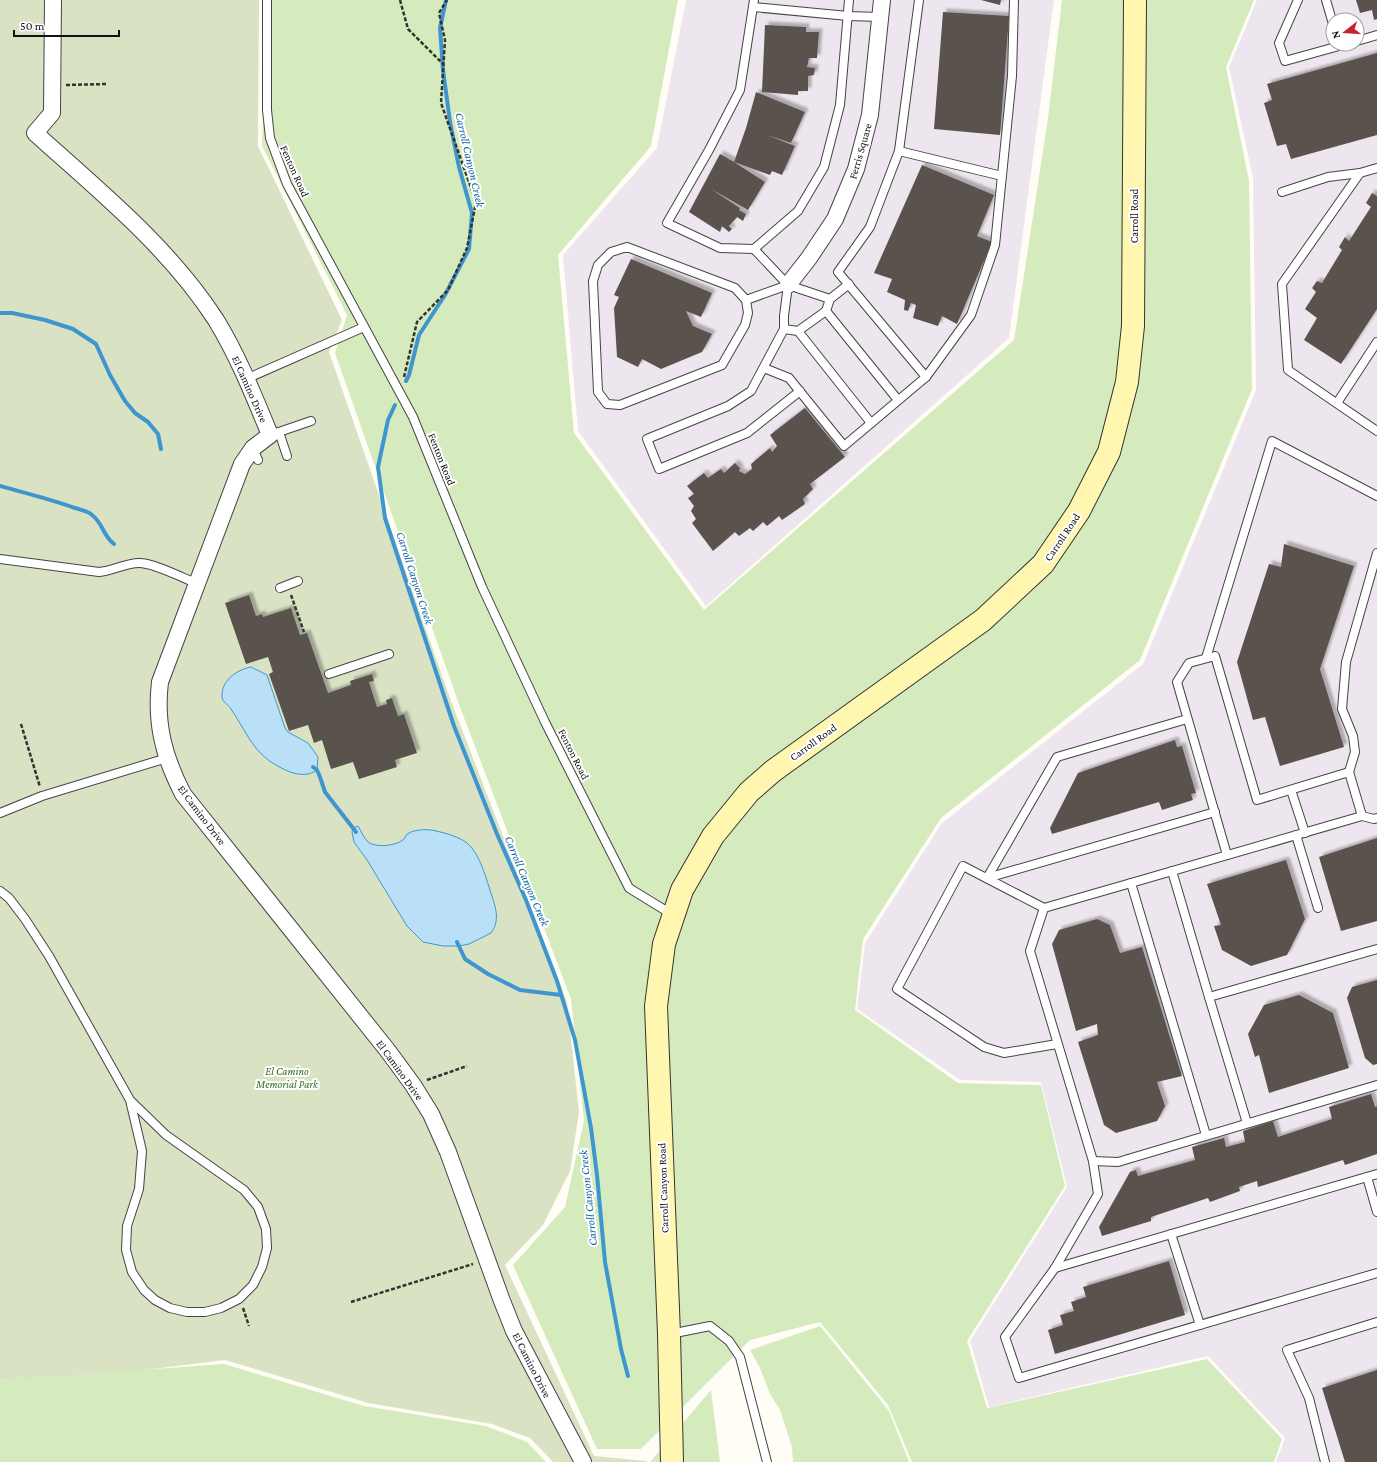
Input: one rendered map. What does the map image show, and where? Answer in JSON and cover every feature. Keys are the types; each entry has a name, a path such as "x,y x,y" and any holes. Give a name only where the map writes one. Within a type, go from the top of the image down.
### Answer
{"main road":[{"name":"Carroll Road","path":"666,911 682,890 713,836 749,792 773,770 983,620 1043,564 1080,511 1109,452 1128,375 1133,326 1135,0"},
{"name":"Carroll Canyon Road","path":"666,911 664,944 656,1006 669,1334 672,1462"}],"street":[{"path":"52,85 53,0"},
{"name":"Ferris Square","path":"788,285 809,258 835,219 856,169 870,115 882,0"},
{"name":"El Camino Drive","path":"52,85 52,113 35,133 145,233 179,270 216,320 229,342 274,433 255,454 242,464 160,682 158,715 160,731 167,758 183,794 383,1045 413,1085 431,1114 448,1152 514,1331 583,1462"}],"lane":[{"name":"Fenton Road","path":"267,0 267,110 270,138 287,184 413,417 482,587 546,722 629,888 666,911"},
{"path":"849,0 848,16 840,105 824,166 798,212 754,249 720,248 667,223 709,150 740,90 754,4 848,16 880,17"},
{"path":"919,0 899,152 870,227 838,272 926,377"},
{"path":"764,368 789,378 844,446 926,377 971,315 995,244 1012,76 1014,0"},
{"path":"1298,0 1279,43 1285,61 1325,50"},
{"path":"1326,0 1330,12"},
{"path":"1365,39 1377,35"},
{"path":"899,152 1002,176"},
{"path":"1282,192 1328,177 1360,173 1377,168"},
{"path":"1360,173 1282,284 1288,370 1377,431"},
{"path":"627,247 735,288 746,300 748,313 745,325 722,365 620,405 607,404 598,392 593,281 598,265 611,252 627,247"},
{"path":"754,249 788,285 830,299"},
{"path":"798,331 826,311 830,299 849,284"},
{"path":"746,300 788,285"},
{"path":"788,285 784,329 764,368 750,391 728,406 647,439 658,469 747,433 800,391"},
{"path":"826,311 898,400"},
{"path":"246,379 364,326"},
{"path":"784,329 798,331 871,423"},
{"path":"1337,404 1377,342"},
{"path":"287,456 274,433 311,421"},
{"path":"1206,658 1272,441 1377,496"},
{"path":"1362,816 1349,772 1355,752 1353,736 1342,709 1346,662 1377,553"},
{"path":"0,559 99,572 109,571 139,563 149,564 198,584"},
{"path":"283,586 298,581"},
{"path":"329,674 389,654"},
{"path":"1227,855 1177,682 1189,663 1215,656 1257,800 1349,772"},
{"path":"987,878 1058,757 1188,719"},
{"path":"0,813 42,796 167,758"},
{"path":"1290,790 1305,833"},
{"path":"987,878 1214,812"},
{"path":"1057,1044 1004,1053 984,1047 897,989 963,866 1044,908 1362,816 1374,819 1377,818"},
{"path":"1296,835 1318,908"},
{"path":"1172,871 1247,1124"},
{"path":"1131,883 1206,1135"},
{"path":"0,892 9,898 25,919 49,956 130,1100 142,1151 139,1188 127,1226 126,1250 132,1272 144,1290 155,1300 170,1308 187,1312 205,1312 222,1308 239,1299 253,1285 262,1267 267,1248 266,1229 258,1207 244,1190 166,1135 130,1100"},
{"path":"1044,908 1030,951 1093,1161 1098,1194 1055,1268 1005,1337 1019,1378 1377,1273"},
{"path":"1209,997 1377,948"},
{"path":"1093,1161 1118,1162 1377,1084"},
{"path":"1055,1268 1377,1174"},
{"path":"1367,1177 1377,1212"},
{"path":"1171,1234 1200,1325"},
{"path":"1325,1462 1309,1398 1287,1350 1377,1322"},
{"path":"669,1334 710,1326 729,1341 740,1357 767,1462"}],"path":[{"path":"400,0 408,29 443,64"},
{"path":"400,393 417,322 448,290 467,248 476,202 441,103 444,40 439,13 447,0"},
{"path":"52,85 107,84"},
{"path":"283,586 304,632"},
{"path":"21,724 42,796"},
{"path":"413,1085 467,1066"},
{"path":"351,1302 487,1260"},
{"path":"239,1299 249,1326"}],"shaded area":[{"path":"686,0 1054,0 1009,338 706,606 578,431 563,255 657,148"},
{"path":"1257,0 1377,0 1377,1462 1276,1462 1285,1438 1208,1356 989,1407 970,1341 1067,1187 1041,1082 960,1080 857,1009 865,943 942,823 1143,664 1256,390 1253,178 1229,67"}],"green space":[{"name":"El Camino Memorial Park","path":"0,0 259,0 258,146 342,320 329,352 451,701 567,1002 579,1112 570,1171 543,1225 505,1265 594,1456 647,1462 553,1462 530,1438 492,1424 368,1403 225,1360 136,1371 0,1380"},
{"path":"267,0 678,0 651,146 558,255 574,433 704,610 1014,340 1048,118 1062,0 1254,0 1226,67 1249,181 1252,389 1140,660 941,818 863,939 855,1010 958,1083 1041,1085 1065,1186 967,1341 987,1408 1207,1359 1282,1439 1274,1462 912,1462 888,1405 820,1322 750,1340 641,1449 597,1449 513,1265 565,1207 584,1121 571,999 460,707 335,353 347,315 262,146"},
{"path":"820,1326 889,1411 909,1462 793,1462 792,1447 780,1410 770,1394 760,1368 750,1350"},
{"path":"224,1364 364,1406 486,1426 527,1442 546,1462 0,1462 0,1380"},
{"path":"711,1390 720,1462 651,1462 651,1461"}],"water":[{"path":"251,667 267,675 285,728 288,732 308,743 318,757 317,770 314,772 304,774 293,773 268,760 254,746 230,708 223,700 222,691 230,677 245,668"},
{"path":"358,826 368,842 380,846 395,844 403,840 406,835 422,830 433,830 448,834 467,843 476,854 485,875 495,906 496,924 491,933 469,944 459,946 443,946 423,942 407,926 367,860 354,842 352,832 353,828"}],"building":[{"path":"981,0 1001,0 1000,5"},
{"path":"1356,0 1377,0 1377,19 1374,20 1372,10 1360,12"},
{"path":"943,12 1009,16 1000,135 934,129"},
{"path":"765,25 806,27 806,32 819,32 817,58 809,58 807,67 815,68 814,75 808,76 808,91 798,91 798,95 762,92"},
{"path":"1377,53 1377,135 1291,159 1286,144 1277,146 1264,103 1272,100 1267,84"},
{"path":"756,92 805,112 791,143 767,135 795,146 782,175 772,171 770,175 734,162 746,128"},
{"path":"720,154 765,182 748,210 711,189 740,208 739,210 746,214 743,221 737,217 729,226 732,229 729,232 722,226 720,232 689,212"},
{"path":"922,165 994,195 977,236 992,242 957,324 942,316 938,326 913,318 916,305 911,303 908,311 904,310 905,300 887,292 892,279 874,273"},
{"path":"1372,193 1377,196 1377,309 1341,364 1304,340 1317,318 1305,309 1316,292 1312,288 1317,281 1322,283 1342,250 1339,247 1345,237 1349,241 1371,207 1366,203"},
{"path":"631,259 712,293 701,317 686,311 693,326 712,334 702,352 661,369 642,359 638,367 617,357 614,308 619,297 614,295"},
{"path":"805,408 845,457 810,484 813,489 803,499 805,504 782,520 779,516 767,526 763,522 753,531 750,528 739,536 735,532 713,551 692,523 696,519 691,511 694,506 688,498 694,494 687,486 704,473 708,478 721,469 724,473 735,463 740,468 739,471 745,474 752,469 751,464 770,448 772,452 777,446 770,435"},
{"path":"1284,544 1354,566 1320,669 1344,747 1280,766 1265,717 1253,720 1237,662 1269,564 1281,567"},
{"path":"249,595 256,616 262,614 263,617 291,608 300,635 307,633 328,693 351,685 350,681 372,674 374,681 369,682 377,707 387,704 386,700 392,698 398,716 404,714 417,753 395,760 397,767 359,779 353,762 331,769 322,740 314,743 308,725 289,731 269,674 273,672 268,657 246,664 225,603"},
{"path":"1175,740 1177,747 1182,746 1196,793 1191,794 1193,800 1162,810 1159,802 1052,834 1050,828 1078,773"},
{"path":"1377,838 1377,921 1341,931 1319,857"},
{"path":"1286,860 1305,919 1287,955 1251,966 1222,950 1214,926 1221,925 1207,884"},
{"path":"1097,919 1110,925 1120,953 1142,947 1182,1076 1157,1082 1165,1106 1157,1121 1116,1133 1104,1125 1078,1042 1098,1035 1097,1024 1076,1031 1052,944 1059,930"},
{"path":"1377,980 1377,1064 1373,1065 1365,1058 1347,998 1352,987"},
{"path":"1299,995 1333,1013 1349,1068 1269,1093 1259,1055 1255,1057 1248,1034 1264,1005"},
{"path":"1371,1094 1375,1107 1377,1106 1377,1154 1345,1165 1343,1160 1258,1187 1257,1181 1239,1187 1240,1191 1210,1202 1208,1198 1151,1217 1151,1221 1102,1236 1099,1227 1130,1172 1136,1170 1138,1176 1195,1160 1192,1147 1224,1138 1226,1147 1245,1142 1243,1131 1273,1121 1278,1137 1332,1119 1329,1107"},
{"path":"1169,1261 1185,1315 1055,1354 1048,1330 1063,1325 1060,1315 1074,1311 1071,1302 1086,1297 1083,1287"},
{"path":"1377,1370 1377,1462 1345,1462 1322,1388"}],"waterway":[{"name":"Carroll Canyon Creek","path":"406,381 409,375 419,335 445,295 469,249 472,213 459,167 450,122 443,70 440,28 446,0"},
{"path":"0,313 12,313 45,320 73,329 96,344 110,375 125,401 135,413 148,422 158,434 161,449"},
{"name":"Carroll Canyon Creek","path":"395,405 388,420 378,467 385,518 454,726 497,834 526,900 557,981 575,1040 591,1128 605,1262 621,1349 628,1376"},
{"path":"0,486 88,512 96,518 107,537 114,544"},
{"path":"313,767 317,770 325,792 356,832"},
{"path":"457,942 465,959 488,974 520,990 561,995"}]}
